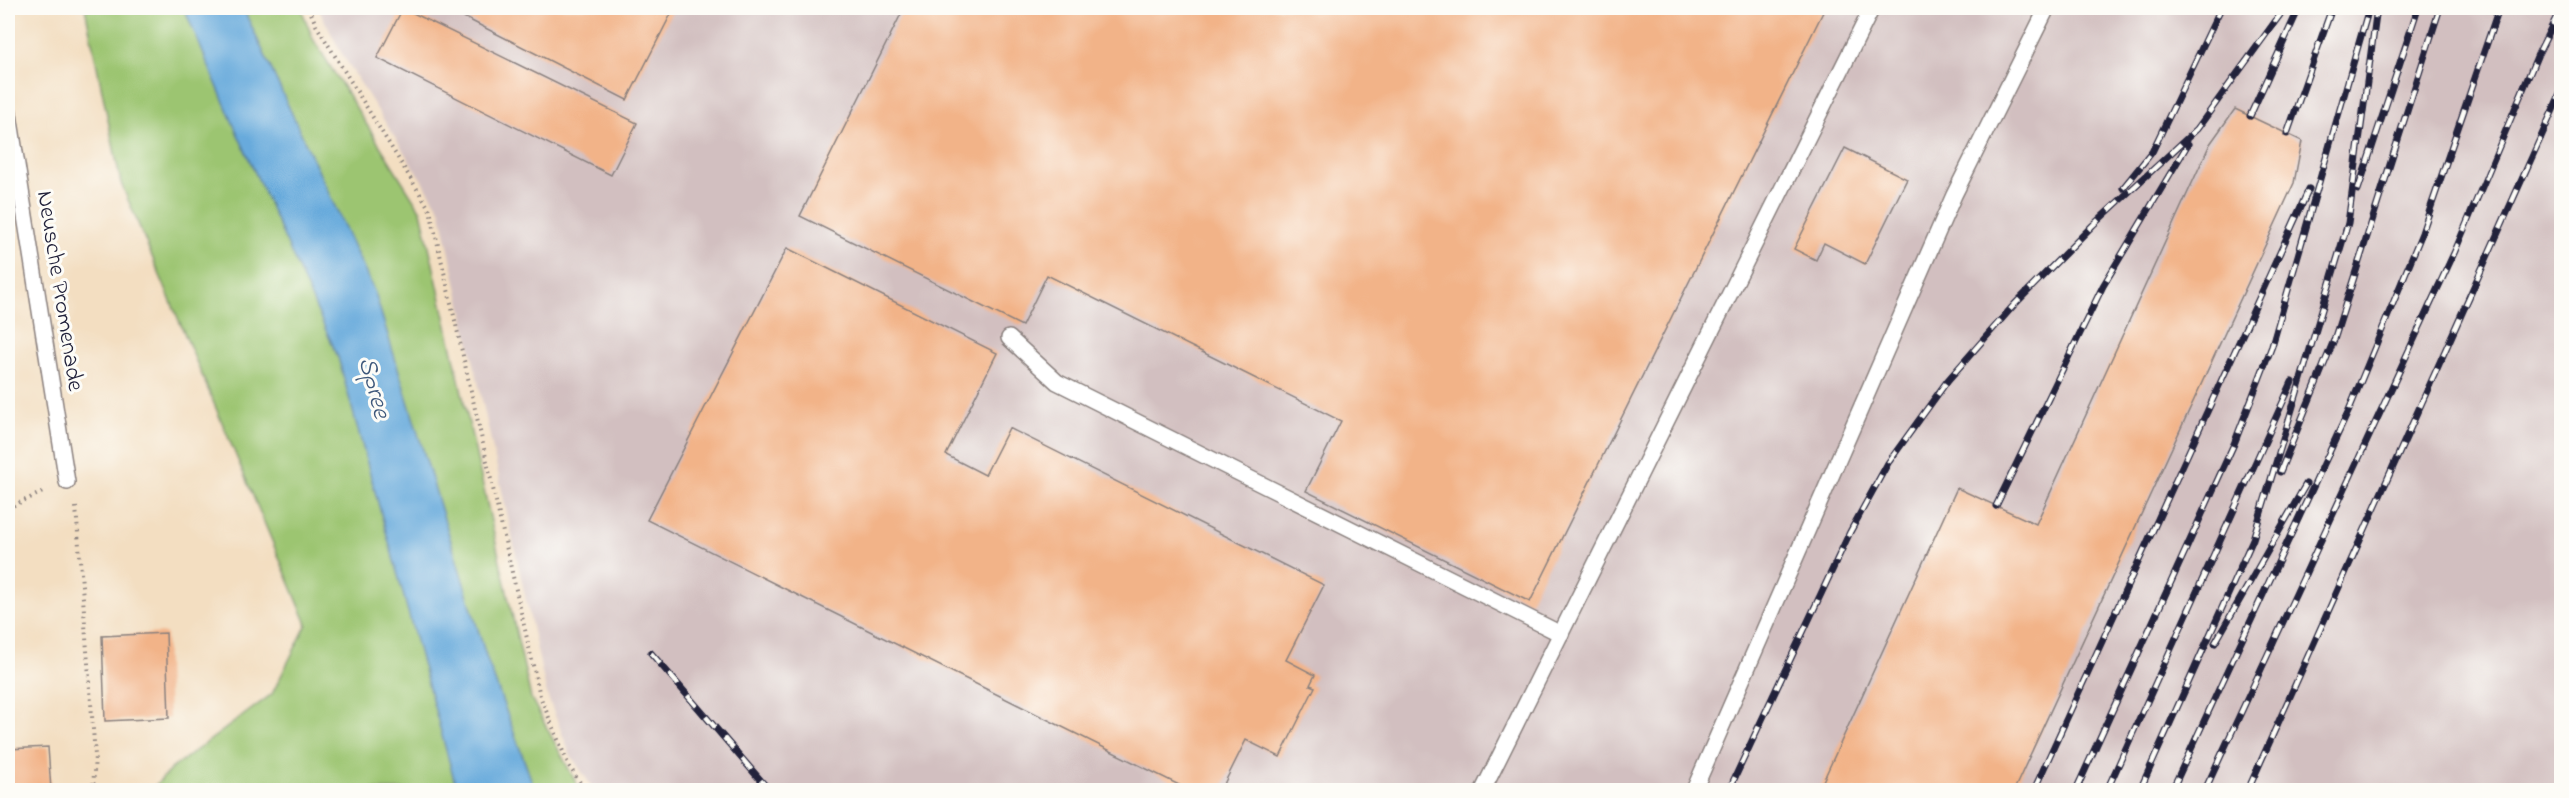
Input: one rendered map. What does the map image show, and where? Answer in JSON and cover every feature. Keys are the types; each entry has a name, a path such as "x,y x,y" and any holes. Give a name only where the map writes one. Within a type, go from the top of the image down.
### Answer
{"lane":[{"path":"1484,790 1872,8"},
{"path":"1694,790 1954,195 2047,8"},
{"name":"Neusche Promenade","path":"8,108 67,482"},
{"path":"1009,339 1058,382 1561,634"}],"path":[{"path":"309,8 316,25 430,210 540,696 569,766 585,790"},
{"path":"8,508 67,482 77,511 95,755 93,790"}],"shaded area":[{"path":"318,8 2561,8 2561,790 594,790 570,754 547,695 440,209 342,54"}],"green space":[{"path":"85,8 301,8 313,39 421,211 531,698 580,790 151,790 171,769 272,694 307,624 121,183"}],"water":[{"name":"Spree","path":"184,8 243,8 375,293 487,659 535,790 457,790 338,357"}],"building":[{"path":"403,8 637,123 611,175 377,58"},
{"path":"446,8 674,8 627,100"},
{"path":"904,8 1825,8 1530,602 1306,491 1341,421 1047,275 1022,326 800,216"},
{"path":"2235,109 2302,141 2294,183 2014,790 1819,790 1957,488 2036,524 2210,144"},
{"path":"1845,148 1907,179 1865,264 1824,243 1816,260 1794,249"},
{"path":"787,248 997,353 946,455 985,475 1009,428 1324,585 1286,660 1315,675 1310,685 1315,687 1280,757 1246,740 1221,790 1189,790 647,520"},
{"path":"166,633 169,718 105,721 102,636"},
{"path":"48,747 51,790 8,790 8,749"}],"railway":[{"path":"2123,188 2152,152 2221,8"},
{"path":"1729,790 1850,532 1888,463 1948,380 2014,305 2093,225 2197,129 2285,8"},
{"path":"2250,116 2299,8"},
{"path":"2287,134 2332,8"},
{"path":"2076,790 2234,444 2272,346 2369,8"},
{"path":"2140,790 2253,539 2348,223 2377,8"},
{"path":"2358,190 2418,8"},
{"path":"2280,472 2334,340 2440,8"},
{"path":"2172,790 2349,410 2422,233 2499,8"},
{"path":"2205,790 2455,251 2538,54 2561,8"},
{"path":"2248,790 2562,90"},
{"path":"1996,506 2103,286 2188,144"},
{"path":"2034,790 2309,189"},
{"path":"2107,790 2292,382"},
{"path":"2215,643 2306,484"},
{"path":"651,653 769,790"}]}
